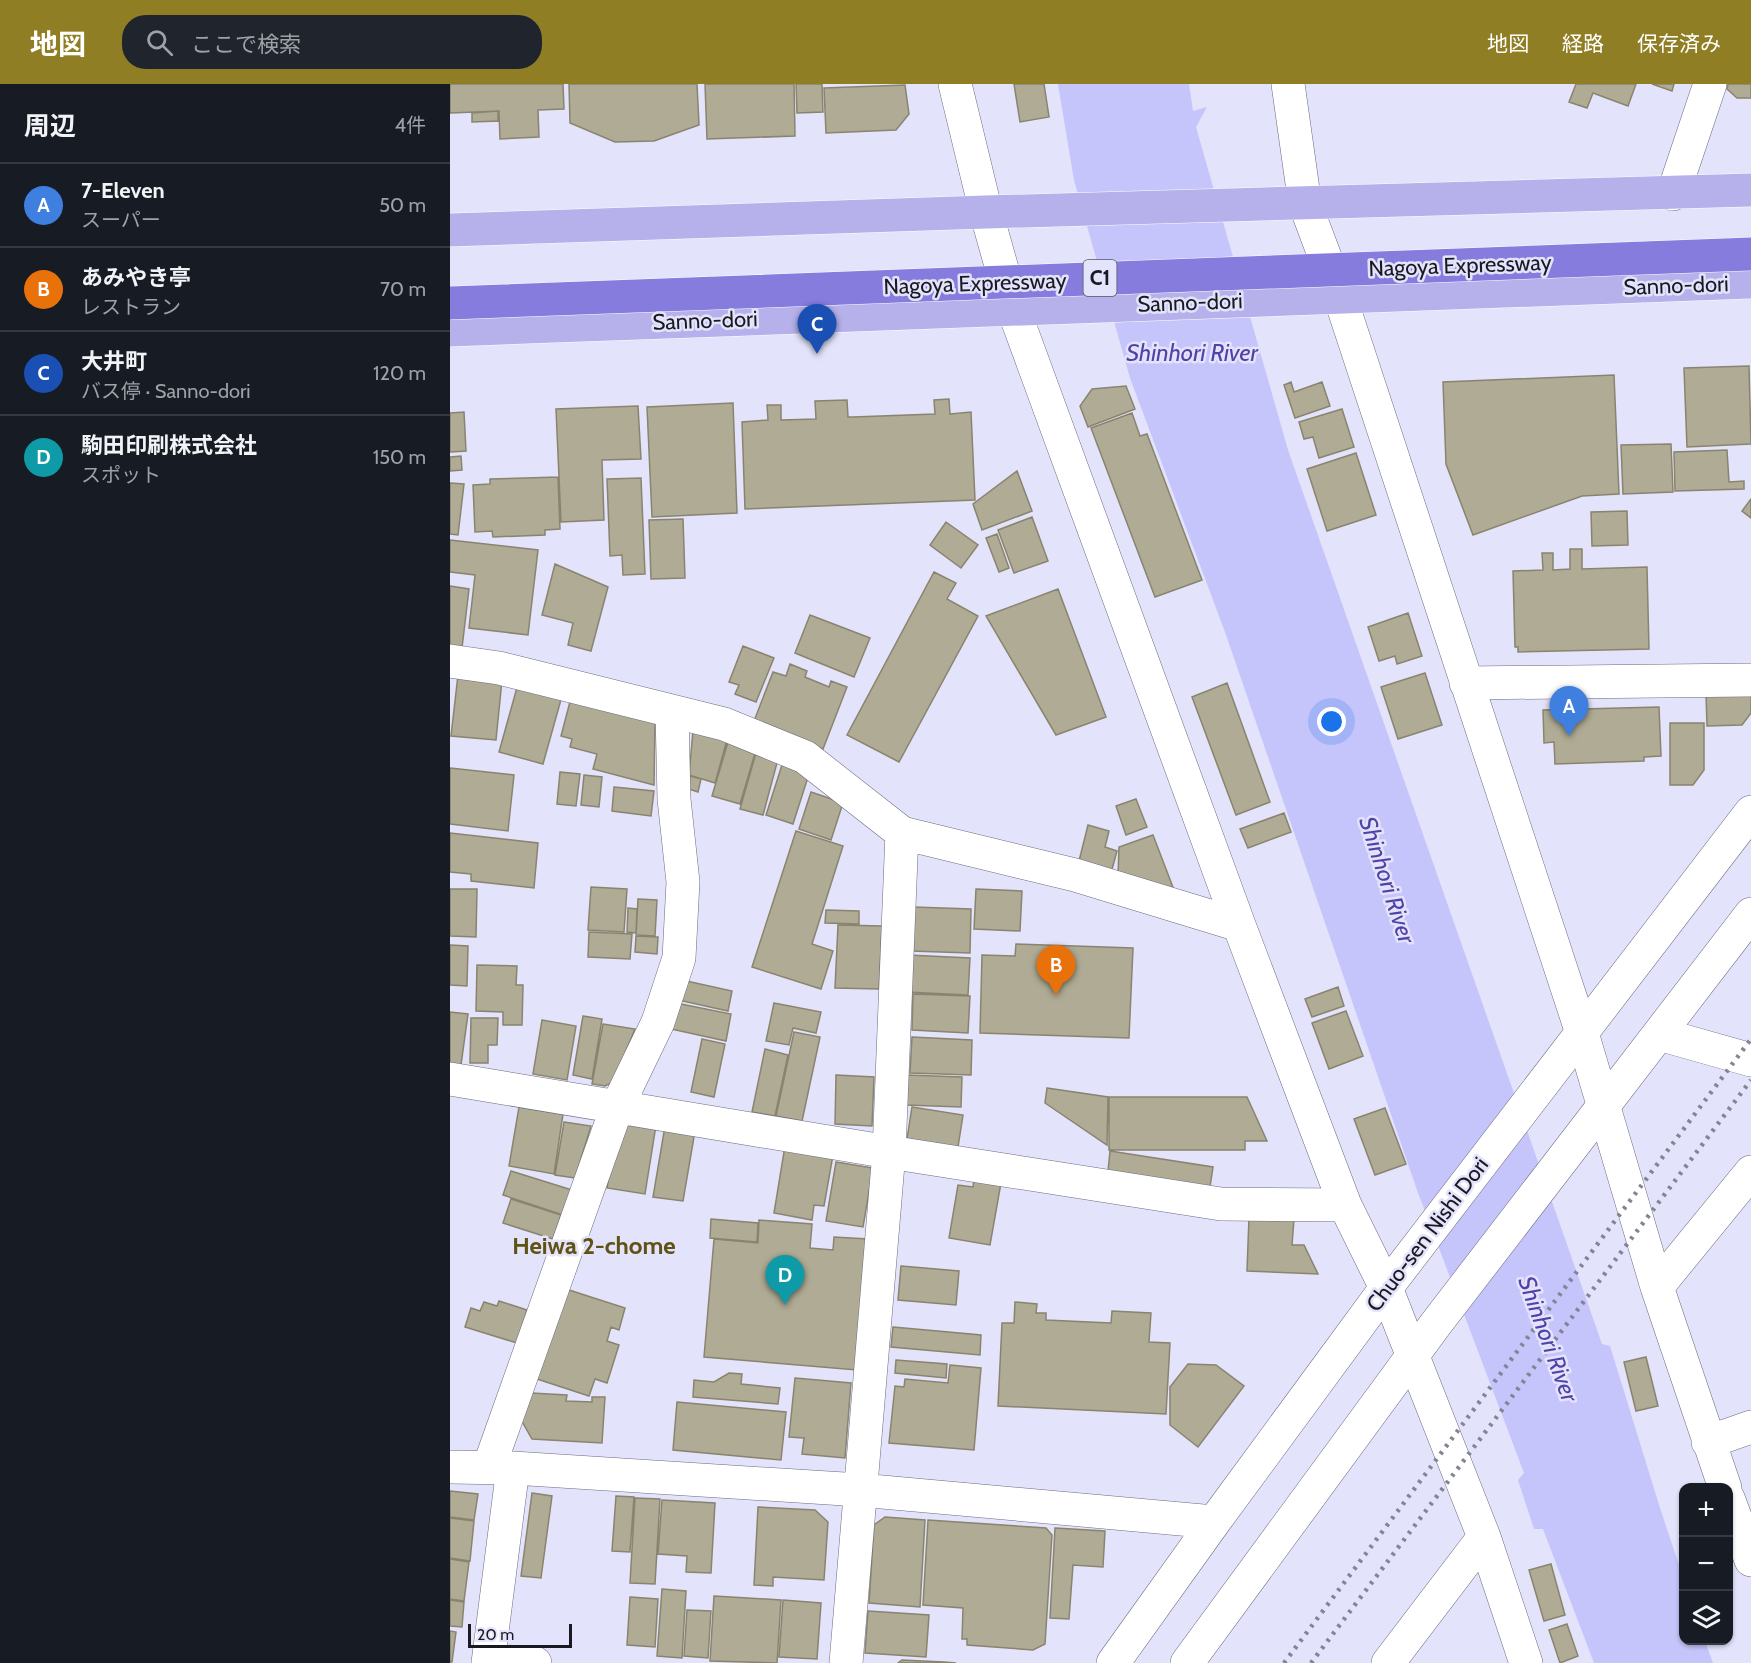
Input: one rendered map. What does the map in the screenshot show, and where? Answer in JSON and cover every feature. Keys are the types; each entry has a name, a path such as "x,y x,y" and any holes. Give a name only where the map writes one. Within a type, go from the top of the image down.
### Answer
{"highway":[{"name":"Nagoya Expressway","path":"450,303 1751,254"}],"main road":[{"path":"450,230 1751,190"},
{"name":"Sanno-dori","path":"450,330 1751,282"}],"street":[{"path":"955,84 986,212 1013,308 1239,925 1345,1205 1386,1288 1413,1356 1484,1538 1526,1663"},
{"path":"1288,84 1305,204 1340,297 1582,1033 1657,1287 1723,1483"},
{"path":"1673,194 1710,84"},
{"path":"450,661 500,668 724,724 806,757 902,833 1075,875 1239,925"},
{"path":"1466,683 1751,680"},
{"path":"535,1663 488,1662 501,1468 617,1107 658,1022 679,958 683,882 674,799 672,712"},
{"name":"Chuo-sen Nishi Dori","path":"1113,1663 1386,1288 1751,812"},
{"path":"846,1663 889,1152 902,833"},
{"path":"1187,1663 1436,1325 1751,914"},
{"path":"1659,1034 1751,1060"},
{"path":"450,1079 889,1152 1221,1204 1345,1205"},
{"path":"1657,1287 1751,1172"},
{"path":"1708,1442 1751,1426"},
{"path":"450,1467 501,1468 860,1490 1214,1522"},
{"path":"1733,1511 1751,1560"},
{"path":"1388,1663 1484,1538"}],"water":[{"name":"Shinhori River","path":"1058,84 1189,84 1193,111 1207,107 1196,127 1288,450 1602,1344 1610,1346 1679,1565 1679,1645 1706,1645 1713,1663 1594,1663 1543,1529 1534,1529 1518,1480 1524,1473 1417,1190 1225,632 1130,378 1074,180"}],"building":[{"path":"450,84 563,84 564,109 538,110 539,137 500,139 499,111 450,113"},
{"path":"569,84 697,84 699,125 654,141 615,142 570,123"},
{"path":"705,84 794,84 795,136 707,139"},
{"path":"796,84 822,84 823,112 797,113"},
{"path":"1014,84 1044,84 1049,117 1020,122"},
{"path":"1576,84 1636,84 1628,106 1593,93 1587,108 1569,102"},
{"path":"1652,84 1674,84 1672,91"},
{"path":"1728,84 1751,84 1751,98 1737,98 1727,89"},
{"path":"905,85 909,114 896,130 826,133 824,88"},
{"path":"498,111 498,121 472,122 472,113"},
{"path":"1749,366 1751,444 1687,447 1684,368"},
{"path":"1614,375 1619,494 1582,496 1473,535 1446,464 1443,382"},
{"path":"1291,382 1294,392 1322,382 1330,406 1295,418 1284,385"},
{"path":"1126,386 1135,409 1088,427 1080,406 1092,389"},
{"path":"949,399 950,414 971,412 975,500 745,509 742,422 768,420 767,405 781,405 781,420 816,419 815,401 847,400 848,417 853,417 935,414 934,400"},
{"path":"733,403 737,513 652,517 647,407"},
{"path":"638,406 641,459 602,460 604,520 561,522 556,409"},
{"path":"1342,409 1354,447 1319,458 1313,437 1304,439 1299,422"},
{"path":"464,412 466,451 450,452 450,413"},
{"path":"1132,413 1140,436 1147,434 1202,580 1155,597 1091,428"},
{"path":"1671,444 1673,492 1623,494 1621,445"},
{"path":"1727,450 1729,482 1744,481 1744,489 1675,491 1674,452"},
{"path":"1356,453 1376,515 1327,531 1307,469"},
{"path":"461,456 462,470 450,471 450,457"},
{"path":"1017,471 1032,511 982,530 973,504"},
{"path":"558,477 560,529 545,530 545,535 493,537 492,531 475,532 473,485 490,484 490,479"},
{"path":"641,478 645,574 623,575 622,555 610,556 607,479"},
{"path":"450,483 464,484 458,535 450,534"},
{"path":"1751,499 1751,518 1742,511"},
{"path":"1627,511 1628,545 1592,546 1591,512"},
{"path":"1032,517 1048,561 1014,573 998,530"},
{"path":"683,519 685,578 651,579 649,520"},
{"path":"946,522 978,545 961,568 930,545"},
{"path":"997,534 1009,568 999,572 986,538"},
{"path":"450,540 538,550 528,635 469,628 475,575 450,572"},
{"path":"1570,549 1582,549 1582,569 1647,567 1649,649 1518,652 1518,647 1515,647 1513,571 1543,570 1542,553 1553,553 1553,570 1570,569"},
{"path":"555,564 608,587 591,651 568,645 573,623 542,615"},
{"path":"934,572 956,583 947,599 978,616 899,762 847,735"},
{"path":"450,586 469,589 462,648 450,647"},
{"path":"1058,589 1106,717 1056,735 986,616"},
{"path":"1408,613 1422,656 1397,664 1395,656 1379,661 1368,627"},
{"path":"810,615 870,638 854,677 795,653"},
{"path":"743,646 774,658 756,702 735,694 739,685 729,682"},
{"path":"790,664 807,671 805,677 829,687 831,681 847,687 823,749 754,721 773,672 786,676"},
{"path":"1425,673 1442,725 1398,739 1381,687"},
{"path":"458,675 502,680 496,740 451,736"},
{"path":"1227,683 1270,802 1236,815 1192,697"},
{"path":"518,684 562,696 543,764 499,752"},
{"path":"1751,693 1751,713 1742,725 1707,726 1706,694"},
{"path":"571,698 655,721 654,785 593,769 597,754 570,747 572,739 561,736"},
{"path":"1659,707 1661,756 1644,757 1644,761 1555,764 1554,742 1544,743 1543,710"},
{"path":"1670,723 1704,723 1704,770 1693,785 1670,785"},
{"path":"693,731 727,740 715,783 689,775"},
{"path":"728,742 756,750 740,804 712,796"},
{"path":"756,753 778,759 763,815 740,809"},
{"path":"782,765 809,774 793,824 766,815"},
{"path":"450,768 514,775 508,831 450,824"},
{"path":"560,772 580,774 576,806 557,804"},
{"path":"584,775 602,777 599,807 581,805"},
{"path":"690,776 701,779 698,792 686,788"},
{"path":"614,787 654,791 651,816 612,811"},
{"path":"811,792 843,803 831,840 799,829"},
{"path":"1136,799 1147,827 1126,835 1116,806"},
{"path":"1284,813 1291,832 1248,848 1240,829"},
{"path":"1088,825 1109,831 1105,847 1117,851 1111,873 1078,865"},
{"path":"796,831 843,846 812,944 833,951 821,989 752,967"},
{"path":"450,833 538,843 534,888 471,881 471,874 450,872"},
{"path":"1153,835 1174,890 1118,877 1119,847"},
{"path":"591,887 627,889 624,932 588,930"},
{"path":"450,889 477,889 476,937 450,936"},
{"path":"976,889 1022,891 1020,931 974,929"},
{"path":"638,899 657,900 655,936 636,935"},
{"path":"913,907 971,909 970,953 911,951"},
{"path":"628,908 637,909 636,933 627,932"},
{"path":"826,910 859,911 859,924 825,923"},
{"path":"838,925 882,926 879,989 835,988"},
{"path":"589,932 632,934 630,959 588,957"},
{"path":"636,936 658,937 657,954 635,952"},
{"path":"1016,944 1133,948 1129,1038 980,1033 982,955 1015,956"},
{"path":"450,945 468,946 467,986 450,985"},
{"path":"908,955 970,958 968,995 906,992"},
{"path":"477,965 517,966 516,985 523,985 522,1025 503,1025 503,1012 476,1011"},
{"path":"682,980 732,991 728,1011 678,1000"},
{"path":"1338,987 1344,1006 1312,1017 1305,999"},
{"path":"913,994 970,996 968,1033 912,1030"},
{"path":"676,1003 731,1014 726,1041 671,1029"},
{"path":"774,1003 821,1012 816,1033 793,1028 789,1045 766,1041"},
{"path":"1346,1011 1363,1056 1329,1069 1312,1023"},
{"path":"450,1012 468,1014 461,1065 450,1064"},
{"path":"583,1016 602,1019 592,1079 573,1075"},
{"path":"471,1018 498,1018 497,1045 488,1045 488,1063 470,1063"},
{"path":"542,1020 576,1026 567,1080 533,1074"},
{"path":"603,1024 635,1029 613,1082 605,1086 592,1084"},
{"path":"794,1032 820,1037 802,1121 776,1116"},
{"path":"912,1037 972,1040 971,1075 910,1073"},
{"path":"702,1039 725,1044 714,1097 691,1092"},
{"path":"765,1049 788,1055 775,1116 752,1112"},
{"path":"836,1075 874,1077 872,1126 835,1124"},
{"path":"907,1075 962,1077 961,1107 906,1105"},
{"path":"1047,1088 1108,1097 1107,1145 1045,1103"},
{"path":"1109,1097 1247,1097 1267,1141 1245,1141 1245,1150 1109,1150"},
{"path":"519,1107 563,1114 554,1174 509,1166"},
{"path":"912,1107 963,1115 958,1147 907,1139"},
{"path":"1385,1108 1406,1164 1375,1175 1354,1119"},
{"path":"631,1120 656,1125 645,1194 607,1188 617,1129"},
{"path":"564,1122 591,1126 575,1178 555,1175"},
{"path":"665,1126 695,1131 683,1201 653,1197"},
{"path":"785,1146 833,1155 824,1206 814,1205 812,1220 774,1213"},
{"path":"1110,1151 1213,1167 1210,1187 1108,1171"},
{"path":"836,1162 873,1168 863,1227 826,1221"},
{"path":"511,1171 572,1190 563,1215 503,1195"},
{"path":"974,1179 1001,1183 990,1245 949,1238 958,1185 973,1187"},
{"path":"511,1199 561,1215 553,1239 503,1223"},
{"path":"1249,1217 1294,1219 1292,1245 1304,1245 1318,1274 1247,1271"},
{"path":"711,1219 758,1223 757,1242 710,1238"},
{"path":"759,1220 812,1224 810,1248 833,1250 834,1237 868,1239 857,1370 704,1357 714,1239 758,1243"},
{"path":"901,1266 959,1271 956,1305 898,1300"},
{"path":"566,1289 625,1308 619,1330 611,1327 607,1341 619,1345 607,1383 595,1379 589,1396 537,1379"},
{"path":"499,1301 527,1310 517,1343 465,1327 471,1308 480,1311 484,1302 497,1306"},
{"path":"1015,1302 1037,1304 1036,1313 1046,1313 1046,1320 1111,1323 1112,1311 1151,1313 1149,1342 1170,1343 1166,1414 998,1406 1002,1323 1014,1323"},
{"path":"893,1327 981,1335 980,1355 891,1347"},
{"path":"1646,1357 1658,1406 1636,1411 1624,1362"},
{"path":"896,1360 947,1364 946,1378 895,1373"},
{"path":"1188,1364 1216,1365 1244,1386 1198,1447 1170,1425 1170,1387"},
{"path":"950,1365 981,1368 974,1450 889,1443 895,1386 904,1387 905,1379 948,1383"},
{"path":"729,1373 742,1374 741,1384 780,1388 778,1404 693,1397 694,1380 714,1382"},
{"path":"795,1378 851,1383 845,1458 802,1454 804,1438 789,1437"},
{"path":"531,1393 567,1395 566,1401 592,1402 592,1397 605,1397 602,1443 532,1439 520,1418"},
{"path":"677,1402 786,1412 781,1460 673,1450"},
{"path":"450,1491 478,1494 474,1520 450,1517"},
{"path":"532,1493 552,1496 541,1578 521,1576"},
{"path":"616,1496 634,1497 630,1552 612,1551"},
{"path":"635,1498 660,1499 655,1584 630,1583"},
{"path":"662,1500 715,1503 711,1573 686,1572 687,1556 658,1554"},
{"path":"758,1507 815,1510 828,1522 824,1580 773,1577 773,1586 754,1585"},
{"path":"885,1517 925,1520 920,1607 869,1603 874,1525"},
{"path":"450,1518 474,1521 470,1561 450,1558"},
{"path":"928,1520 1046,1528 1052,1535 1045,1644 1033,1650 967,1645 967,1639 962,1639 963,1608 923,1605"},
{"path":"1055,1528 1105,1531 1103,1567 1073,1565 1069,1619 1050,1618"},
{"path":"450,1559 469,1562 464,1601 450,1599"},
{"path":"1551,1564 1565,1615 1544,1621 1529,1570"},
{"path":"662,1589 686,1591 682,1658 657,1656"},
{"path":"714,1596 781,1600 777,1663 710,1661"},
{"path":"630,1597 658,1599 655,1647 627,1645"},
{"path":"450,1600 464,1602 462,1627 450,1626"},
{"path":"783,1600 821,1603 817,1659 779,1657"},
{"path":"687,1610 711,1611 708,1658 684,1656"},
{"path":"868,1611 929,1615 926,1657 865,1653"},
{"path":"1567,1624 1578,1656 1560,1663 1549,1630"},
{"path":"450,1631 456,1632 452,1662 450,1662"},
{"path":"902,1660 944,1662 956,1663 898,1663"}],"railway":[{"path":"1284,1663 1751,1039"},
{"path":"1311,1663 1751,1080"}],"place":[{"name":"大井町","path":"817,354"},
{"name":"7-Eleven","path":"1569,736"},
{"name":"あみやき亭","path":"1056,995"},
{"name":"駒田印刷株式会社","path":"785,1305"}],"district":[{"name":"Heiwa 2-chome","path":"594,1246"}]}
